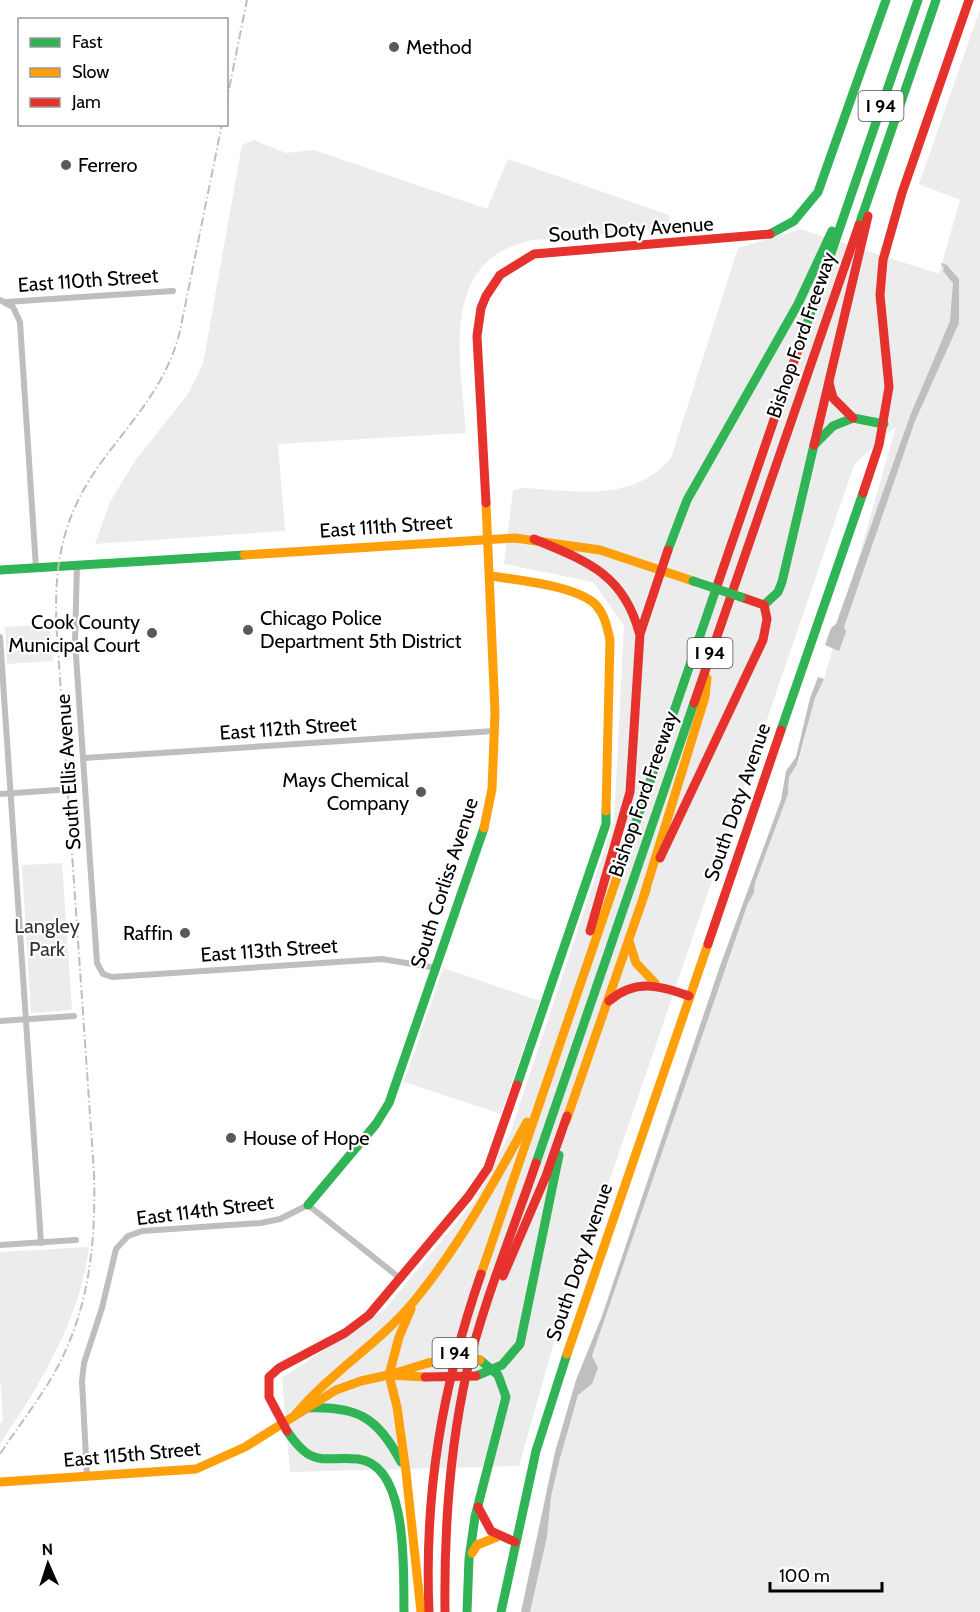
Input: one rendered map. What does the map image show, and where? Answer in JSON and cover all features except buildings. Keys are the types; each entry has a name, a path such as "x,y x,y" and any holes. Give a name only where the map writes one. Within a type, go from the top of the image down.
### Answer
{"main road":[{"name":"South Doty Avenue","path":"489,537 477,327 480,309 488,289 504,270 534,254 760,237 795,222 808,209 818,192 886,0"},
{"name":"Bishop Ford Freeway","path":"429,1612 428,1511 442,1404 462,1327 918,0"},
{"name":"Bishop Ford Freeway","path":"445,1612 444,1532 450,1461 467,1367 486,1306 936,0"},
{"name":"South Doty Avenue","path":"501,1612 515,1542 547,1413 870,471 884,424 889,387 880,296 883,260 902,193 969,0"},
{"path":"644,895 763,640 767,619 764,605 778,592 782,582 878,166"},
{"path":"585,968 591,927 630,792 640,634 661,571 687,500 788,323 829,235 844,213"},
{"path":"829,379 833,398 853,418"},
{"path":"814,445 832,426 853,418 884,424"},
{"name":"East 111th Street","path":"0,570 489,537 534,539 600,550 764,605"},
{"name":"South Corliss Avenue","path":"308,1205 376,1124 389,1103 486,822 493,780 494,731 489,537"},
{"path":"534,539 588,563 618,584 631,604 640,634"},
{"path":"404,1612 400,1527 392,1495 381,1472 364,1460 313,1458 300,1450 282,1423 265,1390 271,1375 359,1324 401,1279 468,1197 488,1168 606,825 610,640 606,620 595,604 576,592 491,576"},
{"path":"486,1306 510,1263 608,1002 644,895 705,697 710,655"},
{"path":"629,939 636,963 655,983 689,996"},
{"path":"608,1002 629,987 655,983"},
{"path":"296,1414 310,1397 381,1336 415,1300 491,1190 519,1133 538,1106"},
{"path":"389,1375 476,1376 495,1370 514,1353 525,1327 567,1116"},
{"path":"415,1300 399,1337 389,1375 406,1472 421,1612"},
{"path":"389,1375 428,1363 467,1357 480,1360 495,1370 504,1384 506,1398 477,1505 469,1559 467,1612"},
{"name":"East 115th Street","path":"0,1482 182,1471 208,1466 234,1454 305,1408 353,1384 389,1375"},
{"path":"305,1408 350,1408 369,1417 386,1434 406,1472"},
{"path":"477,1505 488,1531 496,1538 515,1542"},
{"path":"469,1559 477,1545 496,1538"}],"street":[{"name":"East 110th Street","path":"3,301 173,291"},
{"path":"3,301 17,312 20,322 36,568"},
{"name":"South Ellis Avenue","path":"77,565 75,641 97,963 104,974"},
{"path":"0,637 41,1243"},
{"name":"East 112th Street","path":"84,758 494,731"},
{"path":"0,794 58,790"},
{"name":"East 113th Street","path":"104,974 112,977 382,959 437,968"},
{"path":"0,1021 74,1016"},
{"path":"308,1205 401,1279"},
{"name":"East 114th Street","path":"87,1477 82,1372 116,1249 128,1236 142,1231 261,1223 280,1219 308,1205"},
{"path":"0,1245 76,1240"}],"green space":[{"path":"980,9 980,1612 530,1612 547,1537 551,1497 578,1395 592,1384 592,1356 748,903 754,893 755,883 788,794 789,777 798,765 815,698 824,679 896,426 854,465 553,1346 519,1466 290,1472 282,1378 385,1309 476,1199 511,1131 614,821 624,626 593,582 504,564 513,490 523,488 583,492 621,488 639,482 656,472 671,458 738,248 801,229 939,274 960,200 919,184"},
{"path":"254,140 286,153 314,150 487,209 508,159 669,215 670,228 533,240 502,251 481,268 468,290 462,316 461,375 466,433 278,444 285,531 95,544 110,502 135,461 188,394 203,364 242,145"},
{"path":"50,624 53,661 7,664 5,627"},
{"name":"Langley Park","path":"62,863 72,1010 31,1013 22,865"},
{"path":"443,968 540,1001 501,1114 404,1082"},
{"path":"89,1247 77,1300 67,1326 30,1398 0,1444 0,1424 3,1420 0,1377 0,1252"}],"shaded area":[{"path":"945,263 959,279 959,323 915,421 844,627 846,632 839,651 825,645 831,628 836,624 910,416 950,321 953,283 943,271"},
{"path":"818,677 824,679 815,698 797,765 789,777 788,794 755,883 754,893 748,903 592,1356 598,1368 592,1384 578,1395 551,1497 547,1537 530,1612 521,1612 555,1452 576,1380 602,1316 720,966 781,800 786,771 796,757 810,698"}],"waterway":[{"path":"942,264 946,269"}],"railway":[{"path":"228,94 247,0"},
{"path":"0,1454 46,1387 65,1353 82,1304 88,1278 93,1227 94,1173 57,635 59,564 69,522 89,481 148,400 167,368 174,350 180,331 222,126"}],"traffic: fast":[{"path":"770,234 794,221 818,192 886,0"},
{"path":"802,338 918,0"},
{"path":"859,225 936,0"},
{"path":"668,550 687,500 798,304 832,231"},
{"path":"764,605 778,592 782,582 814,445 833,426 853,418 884,424"},
{"path":"781,730 863,493"},
{"path":"0,570 244,555"},
{"path":"693,581 741,597"},
{"path":"625,854 716,589"},
{"path":"536,1163 694,703"},
{"path":"517,1085 606,824 606,811"},
{"path":"308,1205 376,1124 389,1103 484,828"},
{"path":"476,1376 502,1365 520,1344 559,1155"},
{"path":"501,1612 536,1451 567,1354"},
{"path":"467,1612 469,1559 475,1517 506,1397 498,1375 480,1360"},
{"path":"305,1408 339,1409 364,1417 383,1434 401,1462"},
{"path":"287,1431 296,1443 311,1456 326,1459 358,1459 375,1466 387,1480 400,1524 403,1549 404,1612"}],"traffic: slow":[{"path":"484,828 492,789 495,713 486,503"},
{"path":"244,555 515,538 600,550 693,581"},
{"path":"491,576 546,585 575,593 587,598 602,613 610,640 606,811"},
{"path":"644,895 705,697 707,678"},
{"path":"481,1274 625,854"},
{"path":"566,1121 646,890"},
{"path":"629,941 636,963 655,983"},
{"path":"567,1354 708,944"},
{"path":"296,1414 324,1385 387,1330 415,1300 461,1236 527,1122"},
{"path":"411,1309 399,1337 389,1375 397,1407 406,1472 421,1612"},
{"path":"428,1363 467,1357 480,1360"},
{"path":"389,1375 428,1363"},
{"path":"0,1482 196,1469 245,1447 336,1390 388,1375 425,1377"},
{"path":"472,1553 477,1545 497,1537"}],"traffic: jam":[{"path":"863,493 879,445 889,387 880,295 883,260 902,193 969,0"},
{"path":"814,445 868,216"},
{"path":"694,703 859,225"},
{"path":"486,503 477,336 481,308 500,275 534,254 770,234"},
{"path":"716,589 802,338"},
{"path":"829,383 833,398 853,418"},
{"path":"534,539 586,563 612,582 632,612 639,632"},
{"path":"590,931 630,792 640,634 668,550"},
{"path":"741,597 764,605"},
{"path":"660,858 763,640 767,619 764,605"},
{"path":"708,944 781,730"},
{"path":"609,1001 628,989 648,986 668,989 689,996"},
{"path":"287,1431 269,1397 269,1377 279,1368 345,1333 369,1315 468,1197 488,1168 517,1085"},
{"path":"503,1276 546,1176 567,1116"},
{"path":"445,1612 445,1551 449,1491 456,1431 467,1371 499,1266 536,1163"},
{"path":"429,1612 430,1524 438,1440 456,1358 481,1274"},
{"path":"425,1377 476,1376"},
{"path":"478,1507 491,1531 515,1542"}],"place":[{"name":"Method","path":"394,47"},
{"name":"Ferrero","path":"66,165"},
{"name":"Chicago Police Department 5th District","path":"248,630"},
{"name":"Cook County Municipal Court","path":"152,633"},
{"name":"Mays Chemical Company","path":"421,792"},
{"name":"Raffin","path":"185,933"},
{"name":"House of Hope","path":"231,1138"}]}
